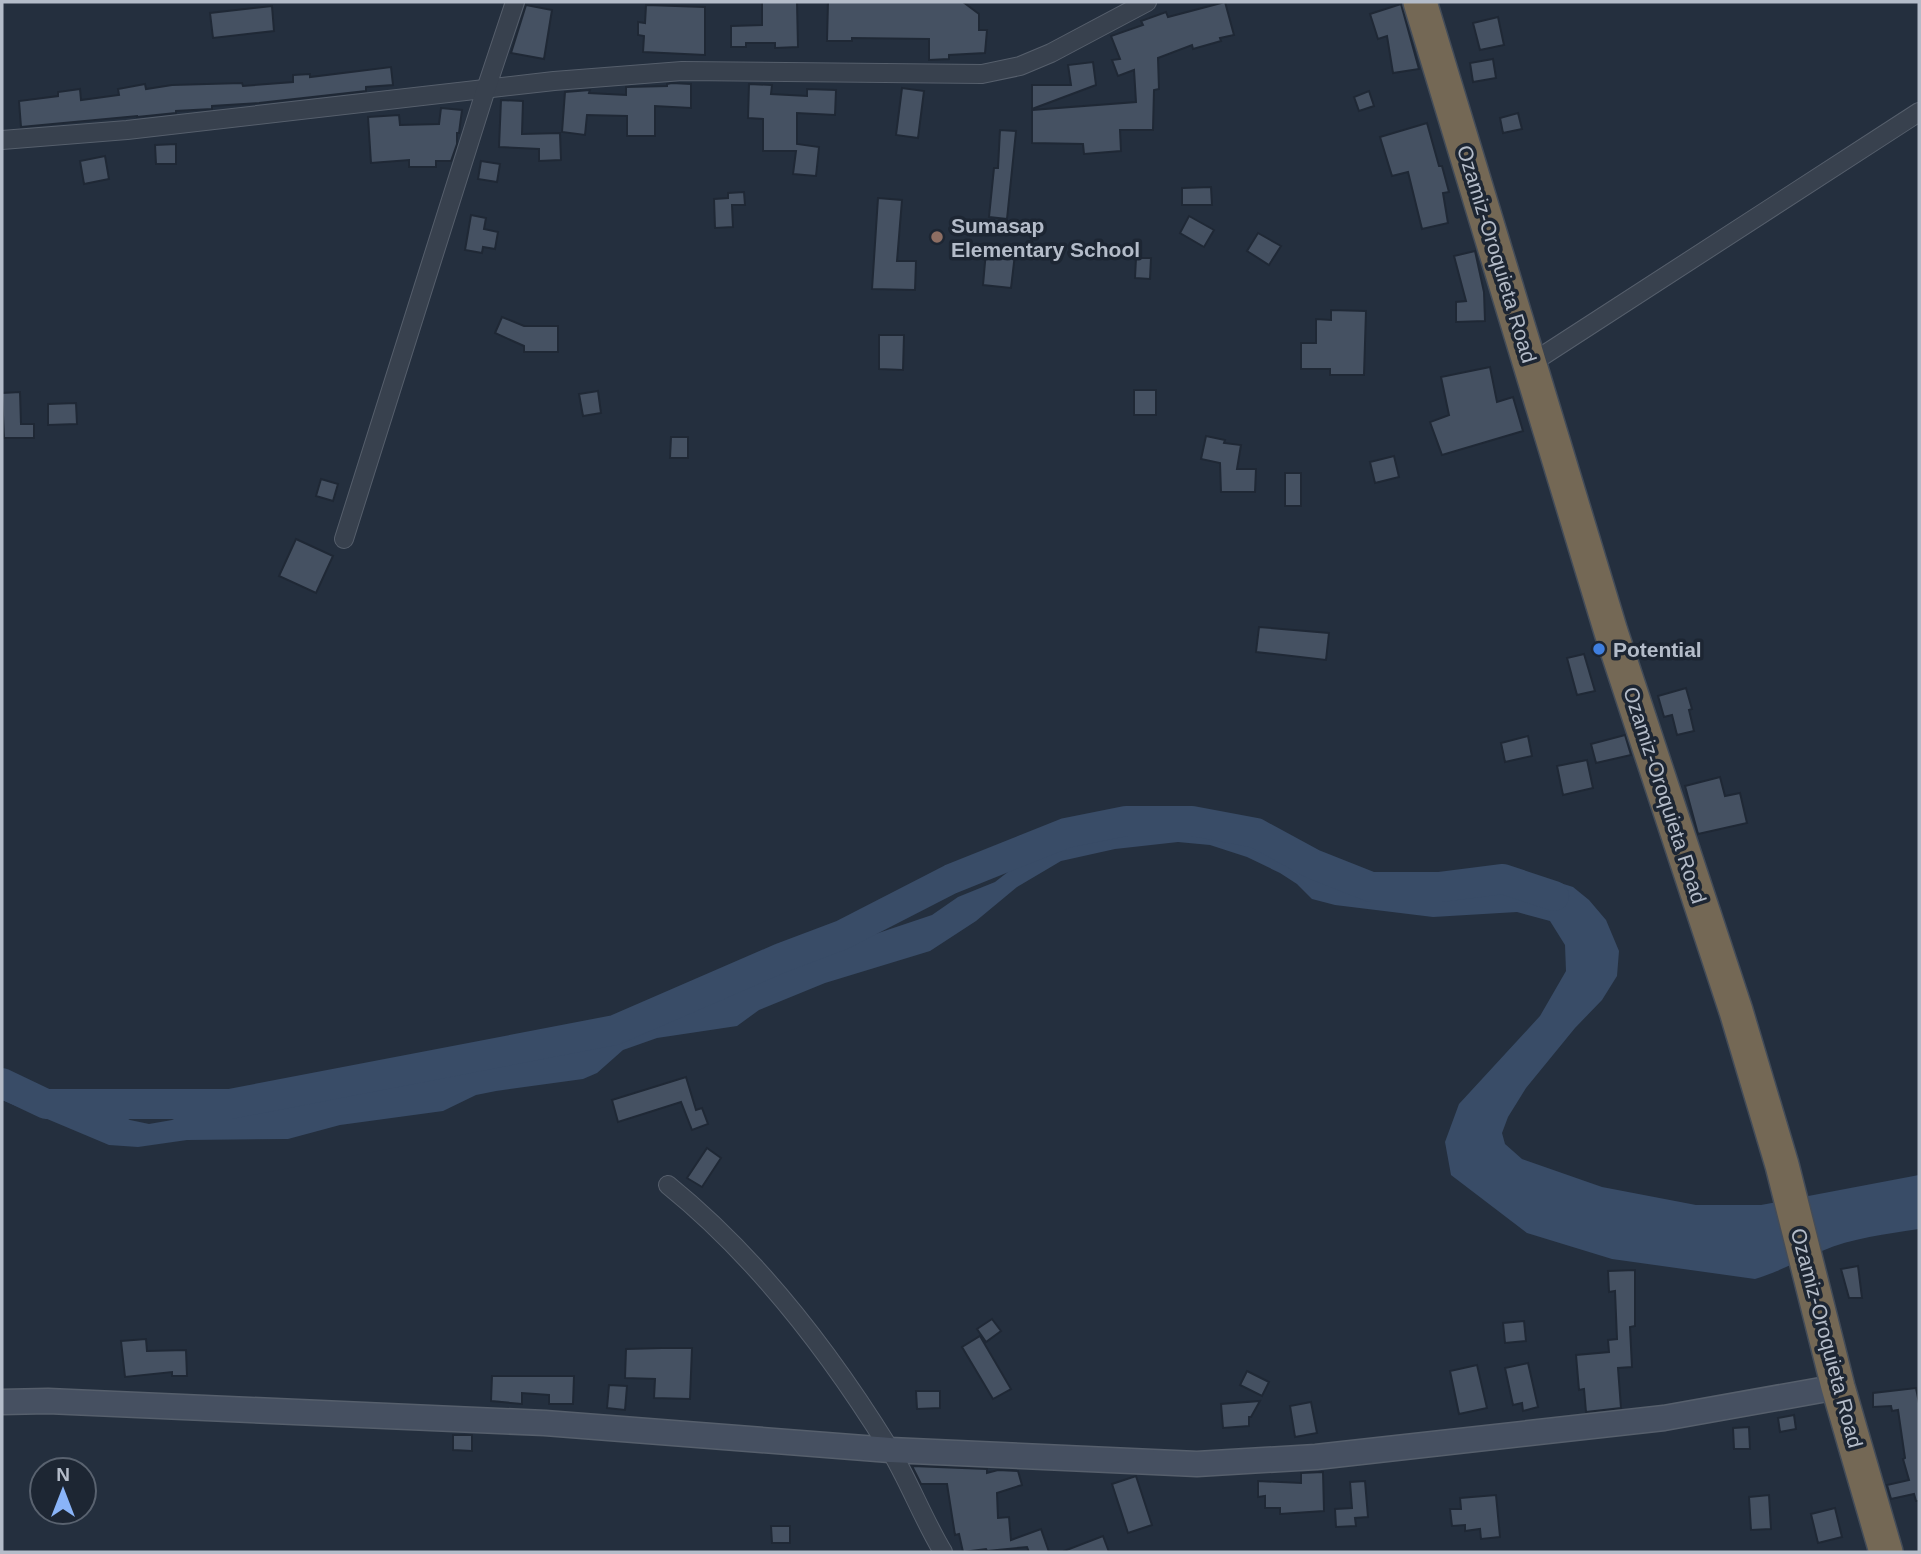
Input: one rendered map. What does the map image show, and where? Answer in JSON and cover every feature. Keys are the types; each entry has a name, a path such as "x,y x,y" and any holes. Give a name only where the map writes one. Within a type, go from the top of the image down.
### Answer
{"highway":[{"name":"Ozamiz-Oroquieta Road","path":"1420,2 1611,632 1737,1011 1782,1165 1838,1387 1886,1552"}],"street":[{"path":"344,539 516,2"},
{"path":"2,141 127,130 486,89 682,71 982,74 1020,66 1051,53 1147,2"},
{"path":"1530,364 1919,112"},
{"path":"668,1185 701,1212 752,1263 802,1324 890,1450 943,1552"},
{"path":"2,1402 48,1401 545,1423 890,1450 1197,1464 1316,1458 1664,1418 1838,1387"}],"water":[{"path":"1143,826 1176,826 1248,840 1286,855 1329,881 1363,894 1451,891 1536,880 1554,881 1573,887 1589,900 1606,920 1619,951 1617,976 1602,1000 1575,1028 1526,1088 1508,1117 1502,1133 1505,1144 1522,1159 1602,1187 1696,1205 1761,1205 1919,1175 1919,1229 1845,1243 1755,1279 1612,1259 1527,1233 1451,1175 1445,1142 1459,1104 1540,1016 1566,971 1565,945 1550,921 1517,912 1433,917 1335,905 1312,899 1297,884 1280,873 1247,857 1210,845 1178,842 1115,849 1061,861 1017,887 976,921 930,951 825,983 759,1010 737,1026 657,1038 623,1050 597,1073 583,1079 476,1095 443,1111 340,1125 288,1139 187,1140 138,1147 109,1145 2,1100 2,1069 42,1088 85,1095 130,1120 149,1124 172,1120 188,1112 290,1103 387,1087 460,1067 548,1051 665,1017 786,964 932,915 958,897 995,882 1013,868 1066,840"}],"building":[{"path":"762,2 797,2 798,47 775,48 775,43 746,43 746,47 731,47 731,26 762,25"},
{"path":"828,2 963,2 979,14 979,30 987,30 985,53 949,55 949,59 929,60 929,39 852,38 852,41 827,41"},
{"path":"1225,2 1234,35 1193,49 1192,45 1158,58 1159,89 1154,90 1153,130 1120,130 1121,151 1084,154 1083,144 1032,143 1032,110 1136,102 1134,70 1118,76 1112,60 1120,59 1111,36 1143,25 1141,21 1166,12 1168,17"},
{"path":"1401,4 1419,69 1393,73 1387,36 1378,39 1370,14"},
{"path":"526,5 552,10 544,59 511,53"},
{"path":"646,5 705,7 705,55 643,52 644,36 638,35 638,22 645,23"},
{"path":"272,6 274,31 213,38 210,13"},
{"path":"1498,17 1504,45 1480,50 1473,23"},
{"path":"1493,59 1496,78 1473,82 1470,63"},
{"path":"1093,62 1096,85 1032,109 1032,85 1071,85 1068,65"},
{"path":"391,67 393,85 366,87 366,91 212,106 212,109 176,113 21,127 19,101 58,96 58,92 80,89 81,100 119,95 118,89 145,84 146,89 172,85 242,83 243,86 293,82 293,75 310,74 310,77"},
{"path":"672,83 691,84 691,108 655,106 655,136 627,136 627,116 587,115 585,135 562,132 565,92 590,90 589,93 626,95 626,87 667,86"},
{"path":"749,84 772,85 771,94 807,96 807,89 836,90 835,115 797,113 797,144 819,147 816,176 793,174 796,151 763,151 763,119 748,118"},
{"path":"902,88 924,91 918,138 896,135"},
{"path":"1369,91 1374,106 1359,111 1354,97"},
{"path":"501,100 523,101 522,134 560,133 561,160 539,161 539,149 499,147"},
{"path":"441,108 462,110 457,144 451,161 436,161 436,167 409,167 409,160 371,163 368,117 399,115 400,125 439,124"},
{"path":"1518,113 1522,129 1503,133 1500,118"},
{"path":"1427,123 1449,192 1443,193 1448,223 1422,229 1408,172 1392,176 1380,137"},
{"path":"1000,130 1016,131 1007,219 989,217 994,168 998,168"},
{"path":"176,144 176,164 156,164 155,145"},
{"path":"105,156 109,179 84,184 80,161"},
{"path":"481,161 500,164 497,182 478,179"},
{"path":"1211,187 1212,205 1182,205 1182,188"},
{"path":"744,192 745,205 732,205 733,227 715,228 714,199 728,198 728,193"},
{"path":"878,198 902,200 897,261 916,261 915,290 872,289"},
{"path":"471,215 486,218 484,229 498,232 495,249 483,247 482,253 465,250"},
{"path":"1189,216 1214,230 1204,247 1180,233"},
{"path":"1258,233 1281,246 1269,265 1247,251"},
{"path":"986,251 1015,254 1011,288 983,285"},
{"path":"1475,251 1484,292 1485,321 1456,322 1456,302 1466,301 1454,256"},
{"path":"1136,258 1151,258 1150,279 1135,278"},
{"path":"1331,310 1366,311 1364,375 1330,375 1330,369 1301,369 1301,343 1316,343 1316,319 1331,320"},
{"path":"502,317 524,326 558,326 558,352 524,352 524,346 495,333"},
{"path":"879,335 904,335 903,370 879,369"},
{"path":"1490,367 1497,402 1513,397 1523,431 1442,455 1430,422 1449,415 1441,377"},
{"path":"1134,390 1156,390 1156,415 1134,415"},
{"path":"598,391 601,413 583,416 579,394"},
{"path":"20,392 21,424 34,424 34,438 4,438 2,393"},
{"path":"76,403 77,424 48,425 48,404"},
{"path":"1206,436 1225,440 1224,443 1241,445 1237,469 1256,469 1255,492 1221,492 1220,463 1201,459"},
{"path":"671,437 688,437 688,458 670,458"},
{"path":"1394,456 1399,477 1375,483 1370,462"},
{"path":"1285,473 1301,473 1301,506 1285,506"},
{"path":"321,479 338,484 333,501 316,496"},
{"path":"296,539 333,556 316,593 279,576"},
{"path":"1259,627 1329,633 1326,660 1256,652"},
{"path":"1584,654 1595,691 1577,695 1567,658"},
{"path":"1686,688 1694,731 1677,735 1672,715 1664,717 1658,696"},
{"path":"1625,735 1631,755 1596,763 1591,744"},
{"path":"1528,736 1532,756 1505,762 1501,743"},
{"path":"1587,760 1593,788 1563,795 1557,766"},
{"path":"1720,777 1725,796 1740,793 1747,823 1698,834 1685,786"},
{"path":"686,1077 696,1110 702,1108 708,1124 692,1130 681,1102 618,1122 612,1100"},
{"path":"707,1148 721,1158 702,1187 687,1178"},
{"path":"1858,1266 1862,1298 1849,1298 1841,1269"},
{"path":"1635,1270 1635,1326 1630,1327 1632,1367 1618,1368 1621,1408 1586,1412 1584,1389 1579,1390 1576,1355 1609,1352 1608,1340 1617,1339 1615,1291 1609,1292 1608,1271"},
{"path":"992,1319 1001,1331 986,1342 977,1329"},
{"path":"1524,1321 1526,1341 1505,1343 1503,1323"},
{"path":"980,1336 1011,1389 993,1399 962,1347"},
{"path":"146,1339 147,1351 186,1350 187,1376 172,1376 172,1372 125,1377 121,1341"},
{"path":"692,1348 690,1399 654,1398 655,1379 625,1378 626,1349"},
{"path":"1528,1363 1538,1407 1523,1411 1522,1403 1513,1405 1505,1368"},
{"path":"1477,1365 1487,1408 1459,1414 1450,1371"},
{"path":"1247,1371 1269,1382 1262,1396 1240,1385"},
{"path":"492,1376 574,1376 573,1404 549,1404 549,1395 522,1393 522,1404 491,1401"},
{"path":"609,1385 627,1386 625,1410 607,1408"},
{"path":"1916,1388 1919,1403 1919,1501 1916,1501 1914,1494 1891,1499 1887,1485 1909,1480 1903,1459 1898,1410 1892,1411 1891,1406 1873,1407 1873,1393"},
{"path":"916,1391 940,1391 940,1408 917,1409"},
{"path":"1260,1401 1249,1417 1249,1426 1223,1428 1221,1404"},
{"path":"1311,1402 1317,1433 1295,1437 1290,1406"},
{"path":"1794,1415 1796,1429 1780,1432 1778,1418"},
{"path":"1749,1427 1750,1449 1734,1449 1733,1428"},
{"path":"453,1435 472,1435 472,1451 453,1450"},
{"path":"912,1466 987,1469 987,1473 998,1470 1018,1471 1022,1485 997,1493 998,1518 1009,1517 1011,1540 1041,1529 1049,1552 1029,1552 1027,1547 963,1552 959,1534 955,1535 947,1484 921,1484"},
{"path":"1323,1472 1324,1511 1280,1514 1280,1508 1265,1508 1265,1496 1258,1497 1258,1481 1301,1483 1301,1473"},
{"path":"1136,1476 1152,1525 1128,1533 1112,1484"},
{"path":"1365,1481 1368,1517 1355,1518 1356,1526 1336,1527 1335,1509 1352,1508 1350,1482"},
{"path":"1496,1495 1500,1537 1481,1539 1480,1529 1465,1531 1465,1525 1452,1526 1450,1509 1461,1509 1460,1498"},
{"path":"1769,1495 1771,1529 1751,1530 1749,1497"},
{"path":"1835,1508 1842,1537 1818,1543 1811,1514"},
{"path":"771,1526 790,1526 790,1543 772,1543"},
{"path":"1103,1536 1109,1552 1064,1552 1064,1551"}],"waterway":[{"path":"2,1083 46,1104 230,1104 615,1030 781,958 842,935 951,879 1066,833 1126,821 1192,821 1256,833 1313,864 1371,887 1440,887 1503,879 1554,896"}],"place":[{"name":"Sumasap Elementary School","path":"937,237"},
{"name":"Potential","path":"1599,649"}]}
